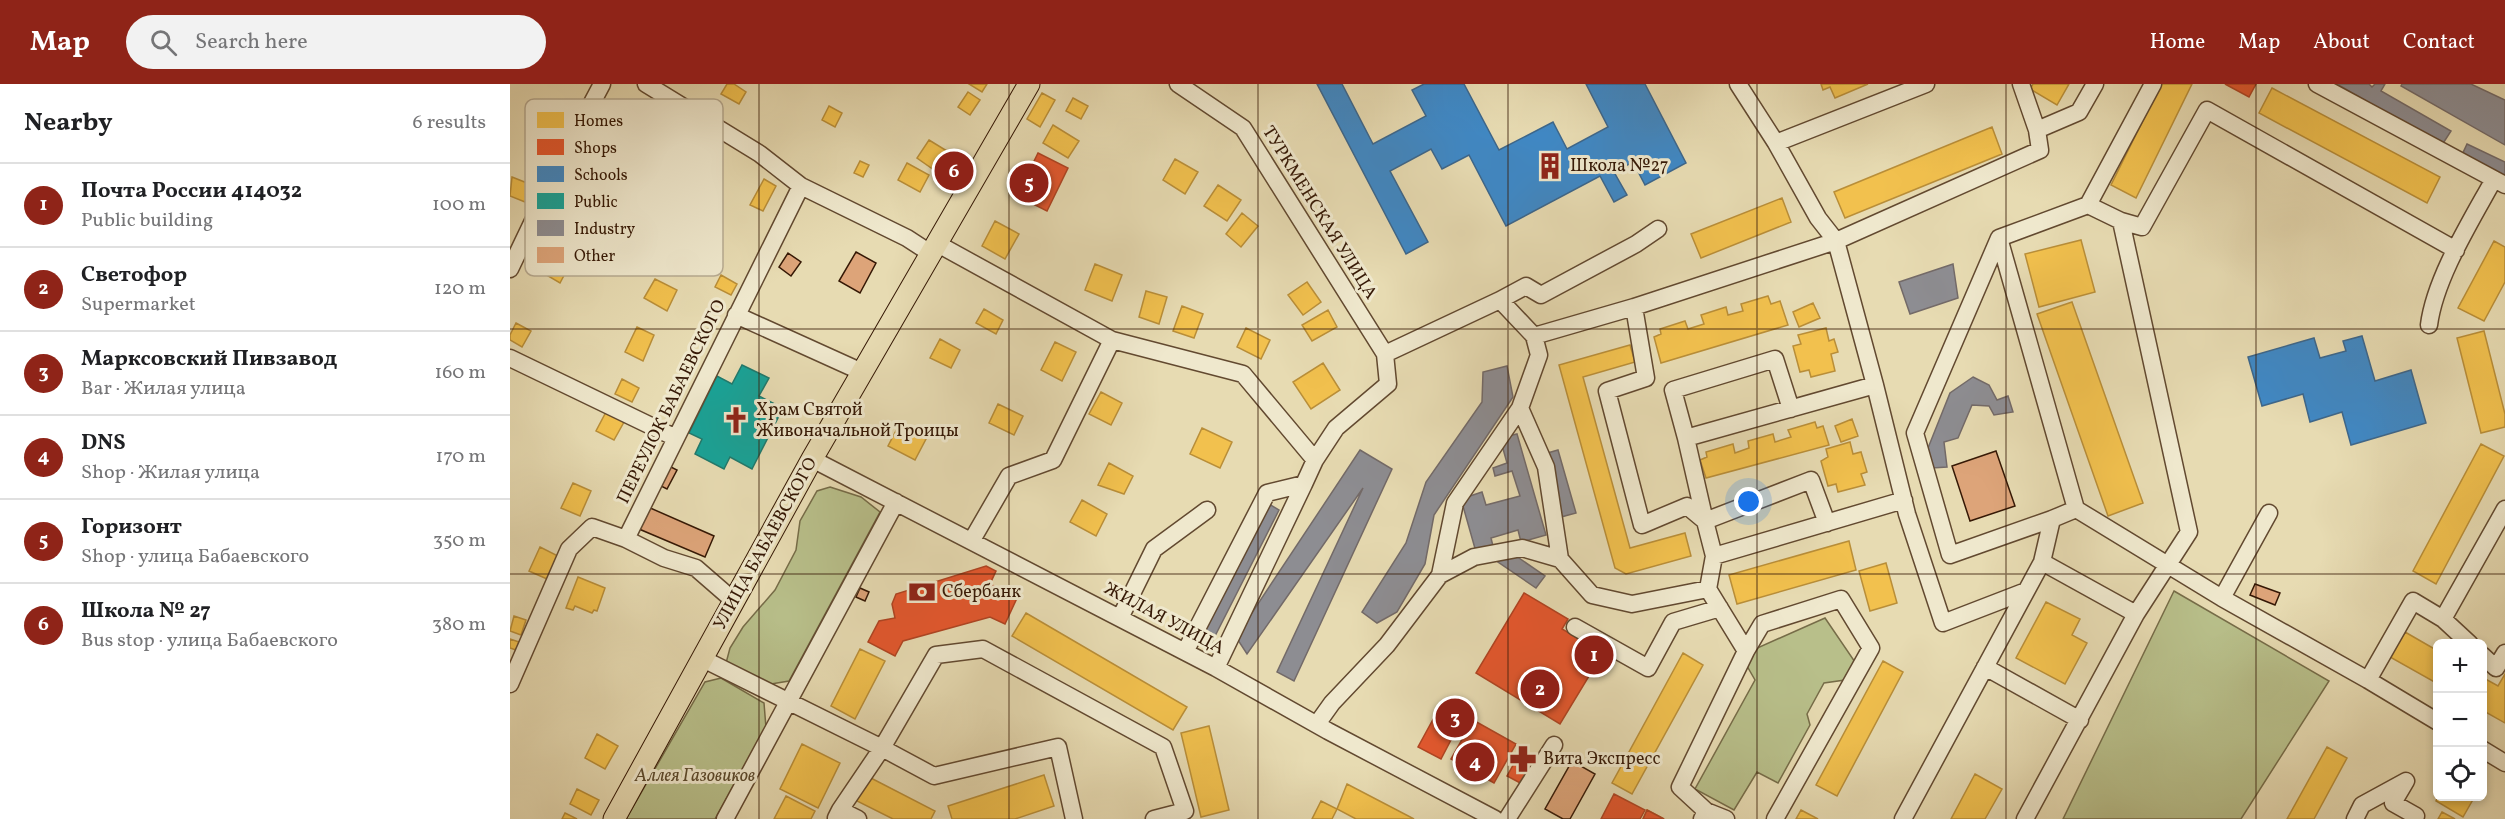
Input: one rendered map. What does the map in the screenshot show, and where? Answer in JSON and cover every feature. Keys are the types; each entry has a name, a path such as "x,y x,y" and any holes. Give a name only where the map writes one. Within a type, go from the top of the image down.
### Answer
{"main road":[{"name":"УЛИЦА БАБАЕВСКОГО","path":"615,819 812,459 1029,84"}],"street":[{"path":"594,99 602,84"},
{"path":"646,84 670,99"},
{"name":"ТУРКМЕНСКАЯ УЛИЦА","path":"1178,84 1243,128 1385,354"},
{"path":"1738,84 1776,143 1818,218 1836,241 1904,500 1943,623 2026,591"},
{"path":"1776,143 1926,84"},
{"path":"1534,336 1634,307 1836,241 2040,150 2037,130 2021,84"},
{"path":"2037,130 2079,112 2095,84"},
{"path":"2076,509 1950,555 1915,433 1999,238 2088,205 2153,84"},
{"path":"2317,84 2500,182 2456,250 2433,303 2429,325"},
{"path":"2088,205 2121,221 2142,227 2207,110 2456,250"},
{"path":"723,131 760,154 801,186 907,238 933,248 1112,340 1243,374 1315,460"},
{"name":"ПЕРЕУЛОК БАБАЕВСКОГО","path":"626,539 801,186"},
{"path":"2025,819 2136,614 2189,532 2121,221"},
{"path":"1216,668 1315,460 1336,428 1388,384 1385,354 1526,286 1541,295 1636,244 1659,229"},
{"path":"510,269 525,238"},
{"path":"1999,238 2076,509 2167,567 2433,719"},
{"path":"1317,724 1332,703 1387,645 1440,575 1455,503 1520,408 1539,355 1534,336 1500,300"},
{"path":"1634,307 1646,378"},
{"path":"736,315 862,372"},
{"path":"972,540 1009,476 1053,460 1112,340"},
{"path":"510,358 676,438"},
{"path":"1705,521 1687,506 1642,525 1607,391 1646,378 1673,390 1775,359 1791,409"},
{"path":"1686,438 1875,385"},
{"path":"1673,390 1714,556 1708,589 1746,651"},
{"path":"1520,408 1546,466 1560,559 1592,596 1632,604 1708,589"},
{"name":"ЖИЛАЯ УЛИЦА","path":"812,459 1216,668 1495,819"},
{"path":"1705,521 1811,480 1827,523"},
{"path":"1185,652 1267,493 1304,484"},
{"path":"1714,556 1904,500"},
{"path":"725,819 896,502"},
{"path":"2443,619 2505,509"},
{"path":"1120,618 1154,549 1207,510"},
{"path":"2222,598 2269,513"},
{"path":"1903,819 2042,562 2052,519"},
{"path":"510,684 570,549 592,527 626,539 664,558 696,568 734,601"},
{"path":"1440,575 1474,558 1522,548 1560,559"},
{"path":"2042,562 2136,614"},
{"path":"1726,819 1704,815 1680,787 1746,651 1762,624 1841,599 1871,648 1775,819"},
{"path":"2368,680 2414,601 2443,619 2465,639"},
{"path":"1575,627 1648,668 1673,622 1720,608"},
{"path":"858,819 838,814 882,748 936,655 983,649 1163,747 1185,811 1154,819"},
{"path":"2487,660 2496,668 2505,652"},
{"path":"703,660 934,776 1058,747 1074,819"},
{"path":"1985,667 2080,720"},
{"path":"1507,819 1554,745"},
{"path":"2487,752 2505,763"},
{"path":"2355,819 2362,805 2406,781 2393,803 2416,816 2414,819"}],"green space":[{"path":"830,487 861,497 880,512 789,681 771,684 726,663 730,648 743,627 775,590 796,550 800,521 817,491"},
{"path":"2174,591 2329,681 2241,819 2063,819"},
{"path":"1825,618 1855,662 1845,680 1824,683 1807,714 1810,725 1778,783 1757,772 1734,810 1695,789 1755,680 1747,666 1755,649"},
{"name":"Аллея Газовиков","path":"721,678 764,703 766,728 715,819 626,819 705,682"}],"building: Homes":[{"path":"727,84 734,84 746,92 739,104 721,94"},
{"path":"969,84 987,84 982,92"},
{"path":"1821,84 1868,84 1835,98 1830,87 1823,90"},
{"path":"2033,84 2069,84 2057,105 2030,89"},
{"path":"2161,84 2192,84 2136,198 2111,185"},
{"path":"2272,88 2440,177 2427,203 2259,113"},
{"path":"968,92 980,100 970,115 958,107"},
{"path":"1042,93 1055,100 1040,127 1027,119"},
{"path":"1073,98 1088,106 1081,119 1066,111"},
{"path":"829,106 842,113 835,127 822,120"},
{"path":"1053,125 1079,141 1068,158 1043,143"},
{"path":"1992,127 2002,154 1845,218 1834,192"},
{"path":"929,140 947,151 934,170 917,158"},
{"path":"1175,159 1198,172 1185,194 1163,180"},
{"path":"860,161 869,165 863,177 854,173"},
{"path":"907,163 929,175 920,192 898,180"},
{"path":"512,177 525,182 525,202 510,196"},
{"path":"764,179 776,186 763,211 750,205"},
{"path":"1218,185 1241,200 1227,221 1204,206"},
{"path":"1782,198 1791,222 1701,258 1691,234"},
{"path":"1242,213 1258,226 1241,247 1226,234"},
{"path":"995,221 1019,234 1005,259 982,246"},
{"path":"2081,240 2095,292 2039,307 2025,254"},
{"path":"2494,241 2505,247 2505,282 2484,321 2458,308"},
{"path":"1095,264 1122,275 1112,301 1085,290"},
{"path":"548,276 564,276 560,283"},
{"path":"720,276 737,284 731,295 715,287"},
{"path":"655,279 677,290 667,311 644,298"},
{"path":"1307,282 1321,302 1303,315 1288,295"},
{"path":"1146,291 1167,297 1159,324 1139,317"},
{"path":"1768,296 1771,304 1780,301 1788,325 1661,363 1654,337 1661,334 1660,329 1685,321 1688,329 1704,324 1701,315 1726,307 1728,315 1743,311 1741,304"},
{"path":"1768,296 1771,304 1780,301 1788,325 1661,363 1654,337 1661,334 1660,329 1685,321 1688,329 1704,324 1701,315 1726,307 1728,315 1743,311 1741,304"},
{"path":"2072,302 2143,503 2108,516 2037,314"},
{"path":"1813,303 1820,318 1799,327 1793,312"},
{"path":"1182,306 1203,314 1194,338 1173,331"},
{"path":"984,309 1003,320 996,334 976,323"},
{"path":"1328,310 1337,327 1312,341 1302,325"},
{"path":"516,323 531,331 522,347 510,340"},
{"path":"637,327 654,335 643,361 625,352"},
{"path":"1246,328 1270,340 1261,359 1237,347"},
{"path":"1826,328 1829,341 1834,339 1838,352 1831,354 1835,371 1811,377 1809,370 1800,372 1793,346 1801,344 1798,335"},
{"path":"1826,328 1829,341 1834,339 1838,352 1831,354 1835,371 1811,377 1809,370 1800,372 1793,346 1801,344 1798,335"},
{"path":"2484,331 2505,414 2505,427 2481,433 2457,338"},
{"path":"940,339 960,350 951,368 930,358"},
{"path":"1055,342 1076,352 1062,381 1041,370"},
{"path":"1630,345 1635,362 1583,377 1630,548 1685,533 1691,556 1626,574 1615,568 1559,365"},
{"path":"1323,363 1340,390 1311,409 1293,382"},
{"path":"622,379 639,388 632,402 615,394"},
{"path":"1101,392 1122,403 1111,425 1089,414"},
{"path":"998,404 1023,416 1014,435 989,423"},
{"path":"606,412 624,422 614,440 596,431"},
{"path":"1852,419 1858,436 1841,442 1835,426"},
{"path":"1815,422 1817,428 1823,426 1829,445 1706,478 1700,460 1707,457 1706,452 1733,444 1735,453 1749,448 1748,441 1773,434 1775,442 1791,437 1788,430"},
{"path":"1815,422 1817,428 1823,426 1829,445 1706,478 1700,460 1707,457 1706,452 1733,444 1735,453 1749,448 1748,441 1773,434 1775,442 1791,437 1788,430"},
{"path":"899,425 926,439 915,460 888,446"},
{"path":"1202,428 1232,442 1220,468 1190,454"},
{"path":"1850,442 1853,454 1861,452 1867,472 1861,474 1865,485 1838,492 1836,484 1828,486 1821,461 1828,457 1826,449"},
{"path":"1850,442 1853,454 1861,452 1867,472 1861,474 1865,485 1838,492 1836,484 1828,486 1821,461 1828,457 1826,449"},
{"path":"2481,444 2504,456 2436,584 2413,571"},
{"path":"1109,463 1133,476 1124,494 1098,485"},
{"path":"573,483 591,491 580,516 561,508"},
{"path":"1082,500 1107,514 1096,536 1070,522"},
{"path":"1849,541 1856,570 1737,604 1729,575"},
{"path":"540,547 558,556 547,579 529,571"},
{"path":"1886,563 1897,603 1870,611 1859,571"},
{"path":"578,577 605,588 597,611 594,610 592,613 575,606 573,610 566,608"},
{"path":"2046,602 2080,619 2072,635 2087,643 2065,684 2016,658"},
{"path":"1026,613 1187,707 1173,730 1012,636"},
{"path":"514,616 526,620 521,635 510,631"},
{"path":"2405,632 2433,648 2433,681 2390,657"},
{"path":"510,639 519,642 516,650 510,648"},
{"path":"860,649 885,661 855,719 831,706"},
{"path":"1683,653 1703,665 1632,794 1612,783"},
{"path":"1683,653 1703,665 1632,794 1612,783"},
{"path":"1883,661 1903,672 1837,796 1816,785"},
{"path":"2505,674 2505,723 2487,713 2487,680 2498,686"},
{"path":"1209,726 1229,810 1201,817 1181,733"},
{"path":"597,734 618,746 605,769 585,758"},
{"path":"802,744 840,763 818,808 780,789"},
{"path":"2327,747 2347,758 2314,819 2287,819"},
{"path":"1975,774 2002,789 1985,819 1951,819"},
{"path":"1044,775 1054,806 1015,819 952,819 948,806"},
{"path":"867,776 935,811 931,819 893,819 855,800"},
{"path":"1347,784 1414,819 1356,819 1337,809"},
{"path":"577,789 599,800 591,815 570,804"},
{"path":"786,796 815,811 811,819 774,819"},
{"path":"1321,801 1337,809 1332,819 1312,819"},
{"path":"2436,801 2472,801 2463,817"},
{"path":"1647,810 1664,819 1643,819"},
{"path":"1801,810 1818,819 1796,819"},
{"path":"1801,810 1818,819 1796,819"},
{"path":"2442,812 2455,819 2438,819"},
{"path":"565,813 577,819 562,819"}],"building: Shops":[{"path":"2225,84 2256,84 2249,97"},
{"path":"1038,153 1068,168 1047,211 1017,196"},
{"path":"986,566 996,571 990,584 1017,598 1005,624 990,617 903,641 895,656 868,642 879,621 895,618 892,604 896,594"},
{"path":"1524,593 1568,619 1562,629 1603,653 1560,724 1476,673"},
{"path":"1442,703 1464,715 1441,759 1418,747"},
{"path":"1473,720 1516,744 1494,783 1451,759"},
{"path":"1520,753 1534,762 1522,784 1507,776"},
{"path":"1614,794 1645,810 1640,819 1601,819"},
{"path":"1647,810 1664,819 1643,819"}],"building: Schools":[{"name":"Школа №27","path":"1317,84 1342,84 1373,144 1426,116 1412,90 1424,84 1464,84 1499,150 1553,122 1567,149 1608,127 1586,84 1645,84 1686,163 1645,185 1633,162 1614,172 1627,195 1614,202 1600,176 1506,226 1469,155 1442,169 1431,149 1390,171 1428,242 1406,254"},
{"path":"2362,336 2375,381 2411,370 2426,423 2351,445 2342,412 2310,422 2303,394 2262,406 2248,357 2314,338 2320,358 2346,351 2343,341"}],"building: Public":[{"name":"Храм Святой Живоначальной Троицы","path":"742,365 769,378 759,396 783,408 752,469 730,457 724,469 695,454 702,439 689,433 717,376 732,384"}],"building: Industry":[{"path":"2337,84 2369,84 2372,87 2375,84 2385,84 2381,91 2451,131 2442,145"},
{"path":"2402,84 2471,84 2505,100 2505,145 2401,86"},
{"path":"2467,144 2505,162 2505,177 2461,157"},
{"path":"1953,264 1958,298 1910,314 1899,282"},
{"path":"1507,366 1513,397 1434,515 1425,564 1397,612 1377,623 1362,612 1406,543 1426,482 1482,402 1483,372"},
{"path":"1973,377 1989,385 1997,400 2008,396 2013,412 1994,415 1989,406 1972,405 1958,438 1944,442 1947,467 1932,468 1928,448 1950,393"},
{"path":"1517,434 1546,535 1521,542 1518,530 1491,538 1493,546 1476,552 1461,499 1482,492 1486,505 1520,496 1512,471 1495,476 1493,468 1507,463 1500,438"},
{"path":"1360,450 1392,469 1294,681 1277,672 1363,488 1247,654 1236,637"},
{"path":"1558,450 1576,513 1561,517 1544,454"},
{"path":"1269,504 1279,510 1212,642 1202,636"},
{"path":"1504,554 1516,556 1545,576 1536,588 1498,562"}],"building: Other":[{"path":"856,252 876,263 860,293 839,281"},
{"path":"788,253 801,262 791,276 779,267"},
{"path":"1996,451 2015,506 1970,521 1952,466"},
{"path":"667,465 677,470 667,489 657,484"},
{"path":"648,507 714,536 705,557 639,529"},
{"path":"2255,584 2280,593 2275,605 2250,595"},
{"path":"860,588 869,592 865,601 856,597"},
{"path":"1572,761 1595,774 1570,819 1563,819 1545,809"}],"place":[{"name":"Школа №27","path":"1550,166"},
{"name":"Школа № 27","path":"954,171"},
{"name":"Горизонт","path":"1029,183"},
{"name":"Храм Святой Живоначальной Троицы","path":"736,420"},
{"name":"Сбербанк","path":"922,592"},
{"name":"Почта России 414032","path":"1594,655"},
{"name":"Светофор","path":"1540,689"},
{"name":"Марксовский Пивзавод","path":"1455,718"},
{"name":"Вита Экспресс","path":"1523,759"},
{"name":"DNS","path":"1475,762"}]}
